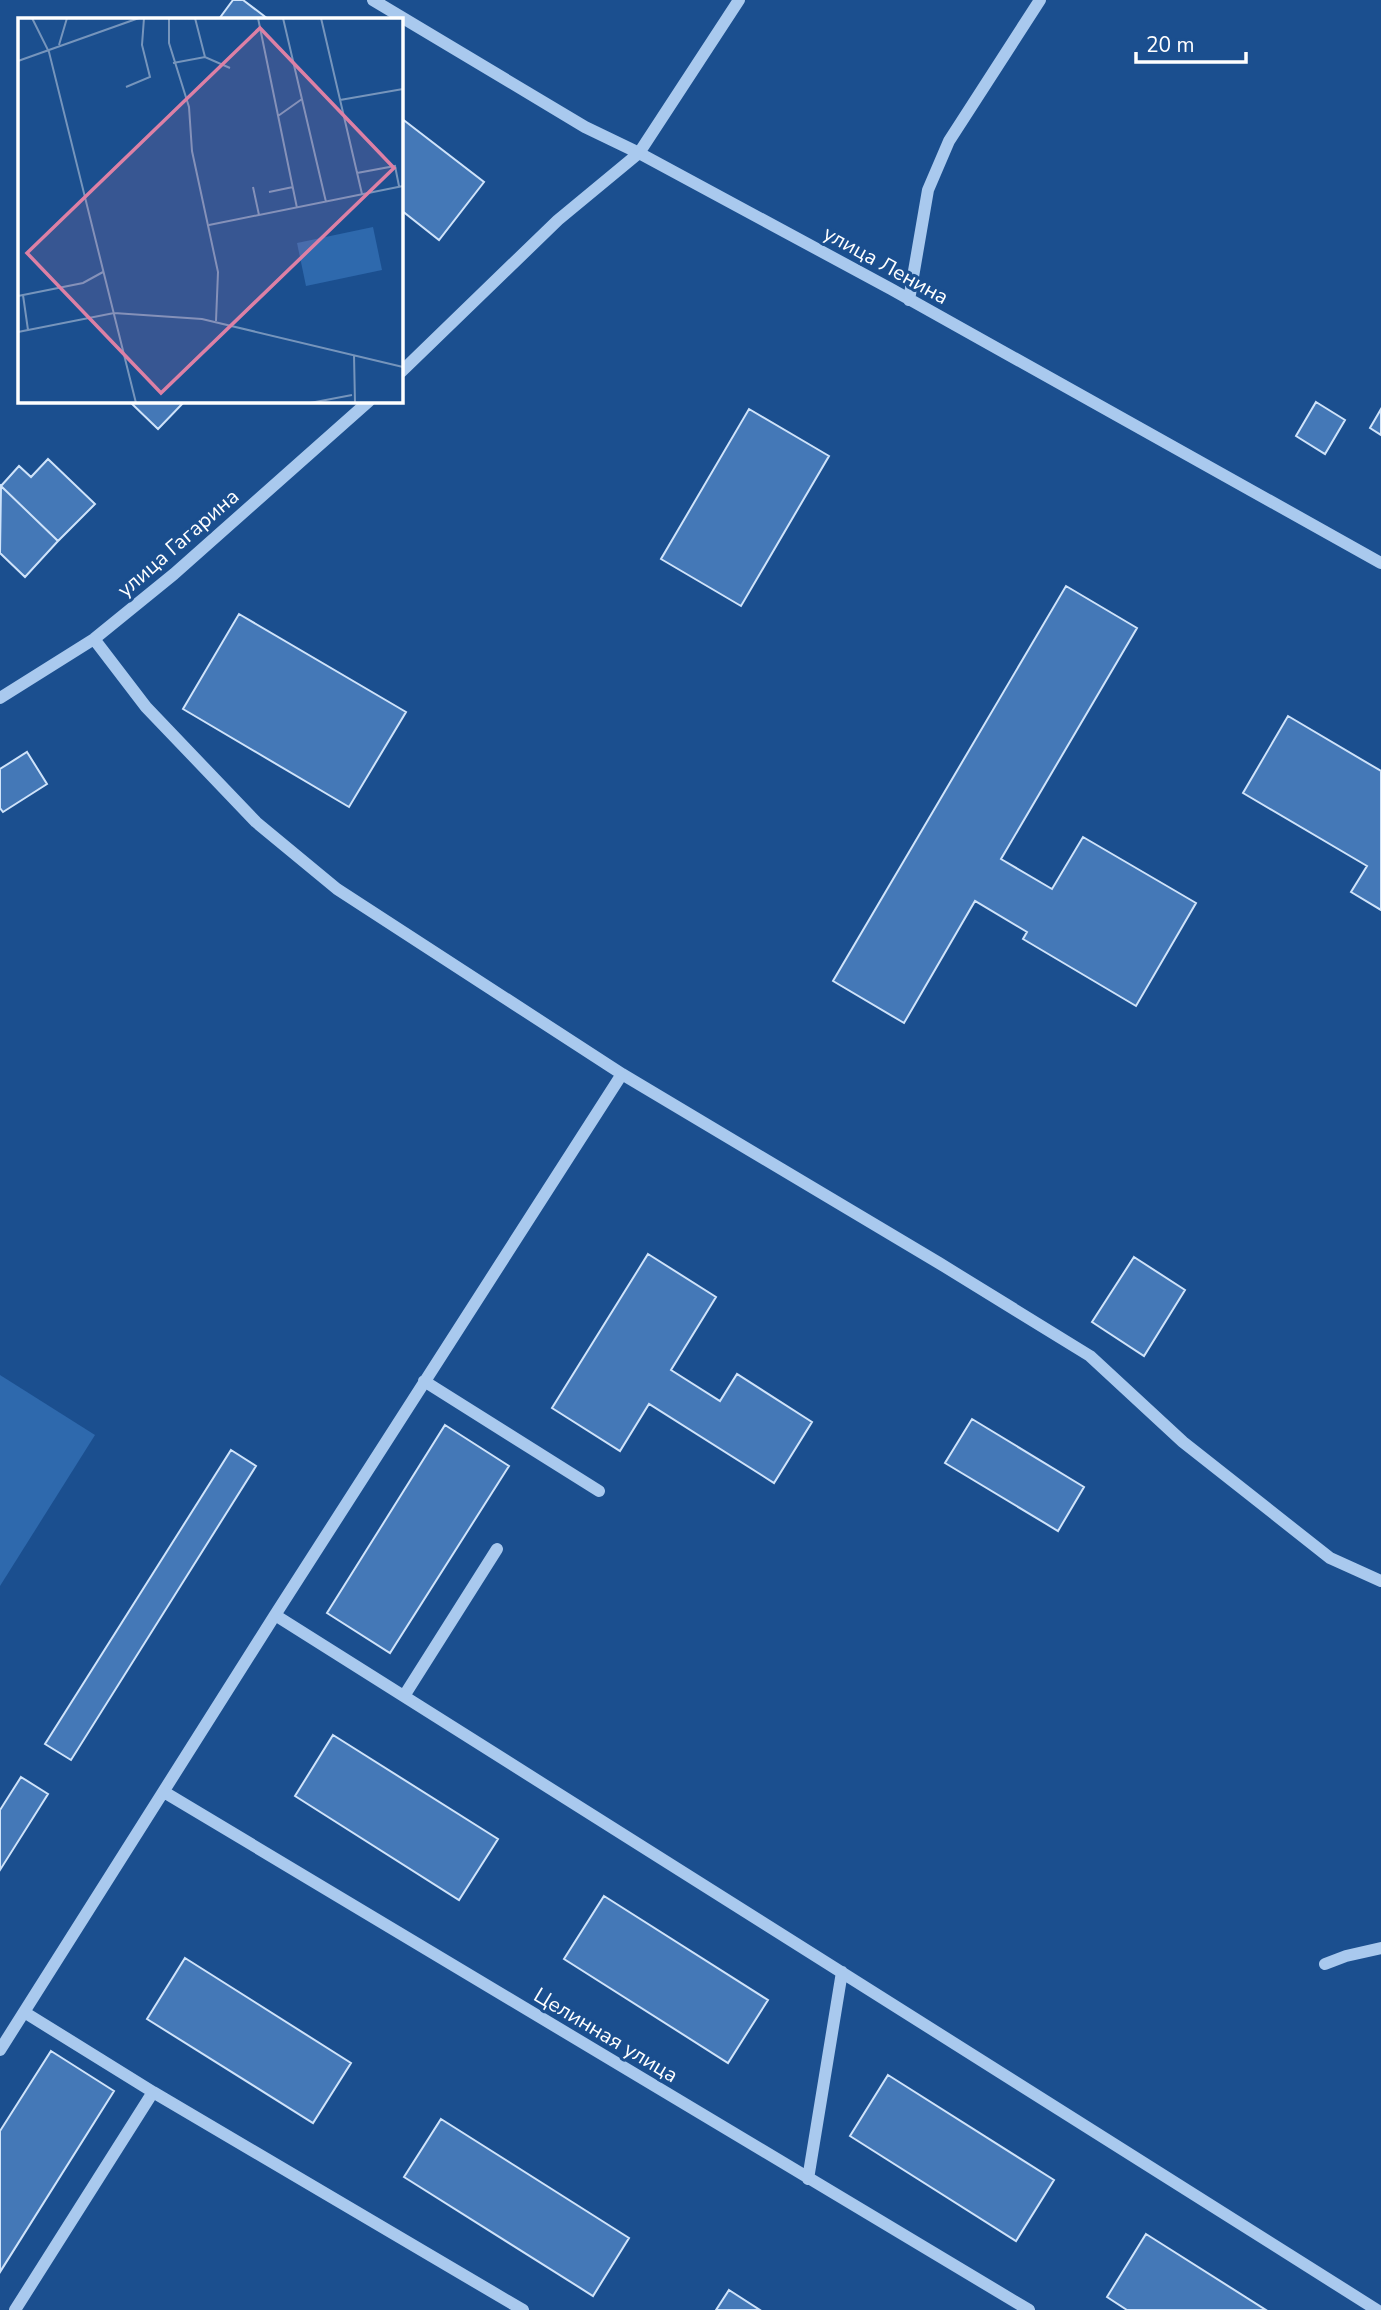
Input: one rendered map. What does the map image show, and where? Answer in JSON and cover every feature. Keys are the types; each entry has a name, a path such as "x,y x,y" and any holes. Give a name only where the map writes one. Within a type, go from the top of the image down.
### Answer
{"street":[{"name":"улица Ленина","path":"373,0 585,127 639,153 909,299 1381,563"},
{"path":"402,372 558,220 639,153 738,0"},
{"path":"909,299 928,190 949,141 1040,0"},
{"name":"улица Гагарина","path":"0,698 94,639 174,575 368,402"},
{"path":"94,639 146,707 256,822 337,889 622,1074 1090,1356 1183,1442 1330,1558 1381,1581"},
{"path":"0,2050 622,1074"},
{"path":"424,1381 599,1491"},
{"path":"404,1696 497,1549"},
{"path":"275,1615 1377,2310"},
{"name":"Целинная улица","path":"164,1792 1029,2310"},
{"path":"1325,1964 1346,1955 1381,1948"},
{"path":"808,2179 842,1972"},
{"path":"24,2012 153,2092 523,2310"},
{"path":"15,2310 153,2092"}],"shaded area":[{"path":"0,1375 95,1435 0,1586"}],"building":[{"path":"233,0 243,0 267,18 220,18"},
{"path":"402,119 484,182 439,240 402,211"},
{"path":"130,402 184,402 158,429"},
{"path":"1316,402 1345,420 1325,454 1296,436"},
{"path":"749,409 829,456 741,606 661,559"},
{"path":"1381,409 1381,435 1370,428"},
{"path":"48,459 95,504 58,541 1,486 19,466 31,477"},
{"path":"1,486 58,541 25,577 0,553"},
{"path":"1066,586 1137,628 1001,859 1052,889 1083,837 1196,903 1136,1006 1023,939 1027,932 975,901 904,1023 833,981"},
{"path":"239,614 406,712 349,807 183,709"},
{"path":"1288,716 1381,771 1381,910 1351,892 1367,866 1243,793"},
{"path":"27,752 47,784 3,812 0,808 0,769"},
{"path":"648,1254 716,1297 671,1370 720,1401 737,1374 812,1422 774,1483 649,1404 620,1451 552,1408"},
{"path":"1134,1257 1185,1290 1144,1356 1092,1322"},
{"path":"972,1419 1084,1487 1058,1531 945,1463"},
{"path":"445,1425 509,1466 390,1653 327,1613"},
{"path":"231,1450 256,1466 71,1760 45,1744"},
{"path":"333,1735 498,1839 459,1900 295,1796"},
{"path":"21,1777 48,1794 0,1870 0,1810"},
{"path":"604,1896 768,2000 728,2063 564,1959"},
{"path":"185,1958 351,2063 313,2123 147,2019"},
{"path":"51,2051 114,2091 0,2272 0,2131"},
{"path":"888,2075 1054,2180 1016,2241 850,2136"},
{"path":"441,2119 629,2238 593,2296 404,2177"},
{"path":"1146,2234 1266,2310 1127,2310 1107,2297"},
{"path":"729,2290 760,2310 716,2310"}]}
